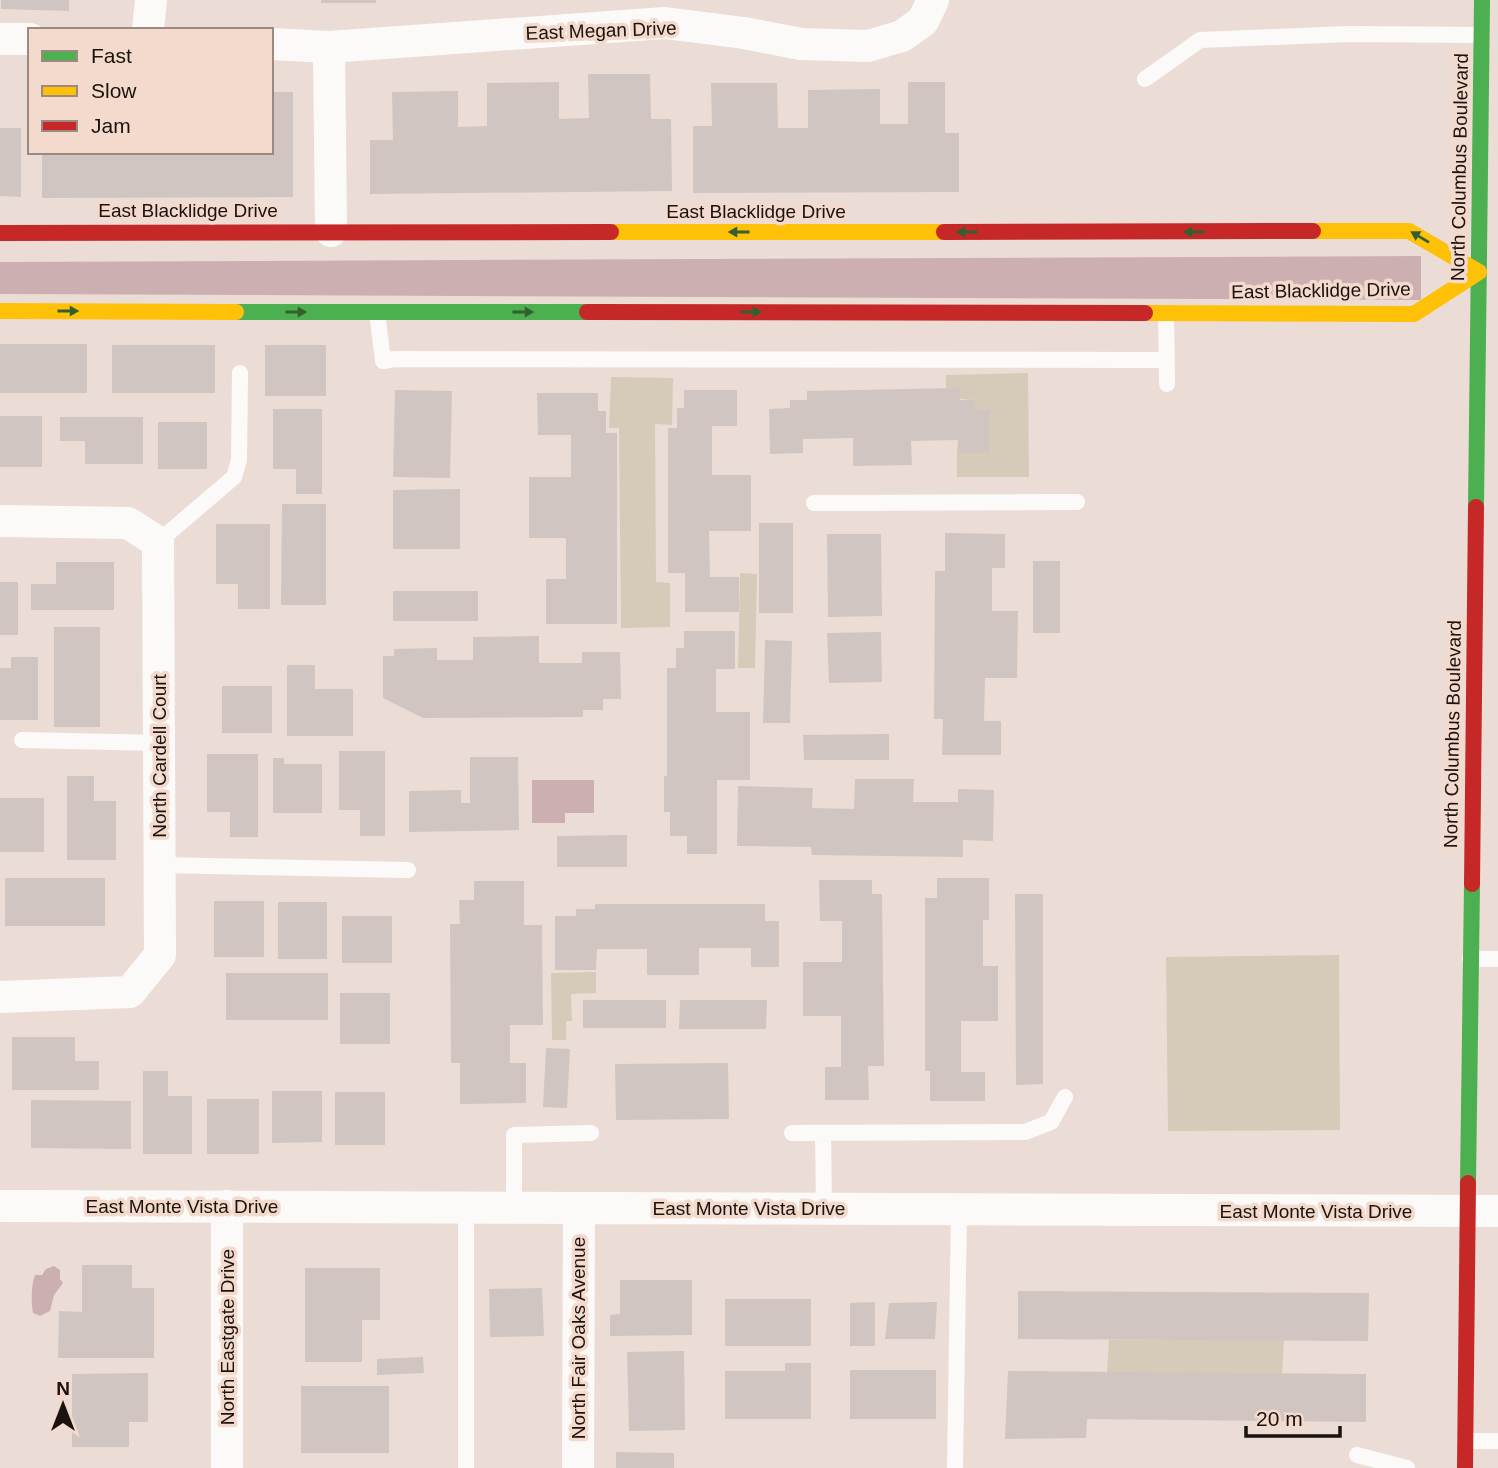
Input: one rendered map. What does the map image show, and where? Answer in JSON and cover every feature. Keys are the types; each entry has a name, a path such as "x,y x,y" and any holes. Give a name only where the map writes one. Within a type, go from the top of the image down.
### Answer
{"street":[{"path":"148,28 151,0"},
{"name":"North Columbus Boulevard","path":"1465,1468 1483,1211 1470,959 1482,0"},
{"name":"East Megan Drive","path":"273,44 329,47 665,23 802,44 868,46 902,36 928,11"},
{"path":"0,39 28,39"},
{"path":"329,47 331,231"},
{"name":"East Blacklidge Drive","path":"0,233 1409,231 1479,272 1414,314 0,311"},
{"path":"0,521 128,523 158,542"},
{"name":"North Cardell Court","path":"0,998 130,992 160,955 158,542"},
{"name":"East Monte Vista Drive","path":"0,1206 1483,1211"},
{"name":"North Eastgate Drive","path":"227,1206 227,1468"},
{"name":"North Fair Oaks Avenue","path":"578,1468 579,1208"}],"lane":[{"path":"1145,79 1200,40 1348,34 1481,36"},
{"path":"1479,272 1498,273"},
{"path":"377,312 383,361 1167,360"},
{"path":"1166,313 1167,384"},
{"path":"158,542 234,477 239,460 240,373"},
{"path":"814,503 1077,502"},
{"path":"22,740 159,743"},
{"path":"160,865 408,870"},
{"path":"1470,959 1498,959"},
{"path":"792,1133 1026,1132 1051,1122 1065,1097"},
{"path":"514,1207 513,1135 591,1133"},
{"path":"823,1133 824,1209"},
{"path":"466,1207 466,1468"},
{"path":"956,1468 959,1210"},
{"path":"1465,1441 1498,1441"},
{"path":"1357,1455 1407,1468"}],"shaded area":[{"path":"1421,256 1421,300 0,294 0,262"},
{"path":"1028,373 1029,477 957,477 957,453 989,453 989,411 974,410 974,400 960,399 960,388 946,388 946,375"},
{"path":"611,377 673,378 672,425 655,424 656,582 670,583 670,627 621,628 619,428 609,428"},
{"path":"740,573 757,574 755,668 738,668"},
{"path":"532,780 594,780 594,813 565,813 565,823 532,823"},
{"path":"1339,955 1340,1130 1168,1131 1166,957"},
{"path":"596,972 596,993 571,994 572,1021 566,1021 566,1040 552,1040 551,973"},
{"path":"54,1266 60,1270 63,1283 54,1295 50,1311 40,1316 33,1313 35,1275 42,1275 46,1269"},
{"path":"1109,1340 1284,1340 1282,1374 1107,1372"}],"building":[{"path":"1,0 69,0 69,11 1,9"},
{"path":"321,0 376,0 376,3 321,3"},
{"path":"588,74 650,74 651,119 671,119 672,191 370,194 370,140 393,140 392,92 458,91 458,127 487,126 487,83 559,82 559,119 589,118"},
{"path":"908,82 945,82 945,133 959,133 959,192 693,193 693,126 712,126 711,83 777,83 778,128 808,128 808,90 880,89 880,124 908,124"},
{"path":"273,92 293,92 293,197 42,198 42,154 273,154"},
{"path":"0,128 21,128 21,197 0,196"},
{"path":"0,344 87,344 87,393 0,393"},
{"path":"112,345 215,345 215,393 112,393"},
{"path":"265,345 326,345 326,396 265,396"},
{"path":"960,388 960,400 974,400 974,410 989,410 989,453 957,453 958,440 911,441 912,465 853,466 853,438 803,439 803,453 770,454 769,409 790,408 790,400 807,400 807,391"},
{"path":"395,390 452,391 450,478 393,477"},
{"path":"684,390 737,390 737,426 712,426 712,475 751,475 751,531 709,531 710,577 739,577 739,612 685,612 685,573 668,573 668,428 677,428 677,408 684,408"},
{"path":"537,393 598,393 598,411 606,411 606,433 617,433 617,624 546,624 546,579 566,579 566,538 529,538 529,477 571,477 571,435 538,435"},
{"path":"273,409 322,409 322,494 296,494 296,469 273,469"},
{"path":"0,416 42,416 42,467 0,467"},
{"path":"60,417 143,417 143,464 85,464 85,441 60,441"},
{"path":"158,422 207,422 207,469 158,469"},
{"path":"460,489 460,549 393,549 393,490"},
{"path":"282,504 326,504 326,605 281,605"},
{"path":"759,523 793,523 793,613 759,613"},
{"path":"216,524 270,524 270,609 238,609 238,584 216,584"},
{"path":"945,533 1005,534 1005,568 992,568 992,611 1018,611 1017,678 985,678 984,721 1001,721 1001,755 942,755 943,719 934,719 935,571 945,571"},
{"path":"827,534 881,534 882,616 828,617"},
{"path":"1033,561 1060,561 1060,633 1033,633"},
{"path":"56,562 114,562 114,610 31,610 31,584 56,584"},
{"path":"0,582 18,582 18,635 0,635"},
{"path":"393,591 478,591 478,621 393,621"},
{"path":"54,627 100,627 100,727 54,727"},
{"path":"684,631 735,631 735,669 716,669 716,712 750,712 750,780 717,780 717,854 687,854 687,836 670,836 670,812 664,812 664,776 667,776 667,668 676,668 676,648 684,648"},
{"path":"881,632 882,682 829,683 827,633"},
{"path":"539,636 539,663 582,663 582,652 620,652 621,699 603,699 603,710 583,710 583,717 423,718 383,698 383,656 394,656 394,649 437,648 437,660 473,660 473,637"},
{"path":"765,640 792,641 790,723 763,723"},
{"path":"11,657 38,657 38,720 0,720 0,668 11,668"},
{"path":"287,665 315,665 315,689 353,689 353,736 287,736"},
{"path":"222,686 272,686 272,733 222,733"},
{"path":"889,734 889,760 804,760 803,735"},
{"path":"339,751 385,751 385,836 360,836 360,810 339,810"},
{"path":"207,754 258,754 258,837 230,837 230,812 207,812"},
{"path":"470,757 518,757 519,830 409,832 409,791 461,790 461,803 470,803"},
{"path":"273,758 284,758 284,764 322,764 322,813 273,813"},
{"path":"67,776 94,776 94,801 116,801 116,860 67,860"},
{"path":"855,779 914,779 913,802 958,802 958,789 994,790 993,841 963,840 963,857 812,855 811,847 737,846 738,786 813,788 812,808 854,809"},
{"path":"0,798 44,798 44,852 0,852"},
{"path":"627,835 627,867 557,867 557,836"},
{"path":"5,878 105,878 105,926 5,926"},
{"path":"937,878 989,878 989,920 983,920 983,966 998,966 998,1021 961,1021 961,1072 985,1072 985,1101 930,1101 930,1071 925,1071 925,898 937,898"},
{"path":"819,880 872,880 872,894 882,894 884,1066 868,1066 869,1100 825,1100 825,1067 841,1067 841,1016 803,1016 803,962 842,962 842,921 820,921"},
{"path":"474,881 524,881 524,925 542,925 543,1025 510,1025 510,1063 526,1063 526,1103 460,1104 460,1063 451,1063 450,924 460,924 459,900 474,900"},
{"path":"1015,894 1043,894 1043,1084 1016,1085"},
{"path":"214,901 264,901 264,957 214,957"},
{"path":"278,902 327,902 327,959 278,959"},
{"path":"595,904 765,904 765,921 779,921 779,967 751,967 751,948 699,948 699,975 647,975 647,949 597,949 596,970 555,970 555,916 576,916 576,909 595,909"},
{"path":"342,916 392,916 392,963 342,963"},
{"path":"226,973 328,973 328,1020 226,1020"},
{"path":"340,993 390,993 390,1044 340,1044"},
{"path":"583,1000 666,1000 666,1028 583,1028"},
{"path":"680,1000 767,1000 766,1029 679,1029"},
{"path":"12,1037 75,1037 75,1061 99,1061 99,1090 12,1090"},
{"path":"546,1048 570,1049 567,1108 543,1107"},
{"path":"728,1063 729,1119 616,1120 615,1064"},
{"path":"143,1071 168,1071 168,1096 192,1096 192,1154 143,1154"},
{"path":"272,1091 322,1091 322,1142 272,1143"},
{"path":"335,1092 385,1092 385,1145 335,1145"},
{"path":"207,1099 259,1099 259,1154 207,1154"},
{"path":"31,1100 131,1101 131,1149 31,1148"},
{"path":"82,1265 132,1265 132,1288 154,1288 154,1358 58,1358 59,1311 82,1312"},
{"path":"305,1268 380,1268 380,1320 362,1320 362,1362 305,1362"},
{"path":"620,1280 692,1280 692,1335 610,1336 610,1315 620,1314"},
{"path":"542,1288 544,1336 490,1337 489,1289"},
{"path":"1018,1291 1369,1293 1368,1341 1018,1339"},
{"path":"725,1299 811,1299 811,1346 725,1346"},
{"path":"875,1302 875,1346 850,1346 850,1303"},
{"path":"937,1302 935,1339 885,1339 889,1303"},
{"path":"684,1351 685,1430 629,1431 627,1352"},
{"path":"423,1357 424,1373 377,1375 377,1359"},
{"path":"785,1363 811,1363 811,1419 725,1419 725,1371 785,1371"},
{"path":"850,1370 936,1370 936,1419 850,1419"},
{"path":"1008,1371 1366,1374 1366,1422 1087,1419 1086,1438 1005,1439"},
{"path":"148,1373 148,1422 129,1422 129,1447 72,1447 72,1374"},
{"path":"301,1386 389,1386 389,1453 301,1453"},
{"path":"616,1452 674,1453 674,1468 616,1468"}],"traffic: fast":[{"path":"1476,507 1482,0"},
{"path":"236,312 587,312"},
{"path":"1468,1183 1472,884"}],"traffic: slow":[{"path":"1145,313 1414,314 1479,272 1409,231 1313,231"},
{"path":"611,232 944,232"},
{"path":"0,311 236,312"}],"traffic: jam":[{"path":"944,232 1313,231"},
{"path":"0,233 611,232"},
{"path":"587,312 1145,313"},
{"path":"1472,884 1476,507"},
{"path":"1465,1468 1468,1183"}]}
